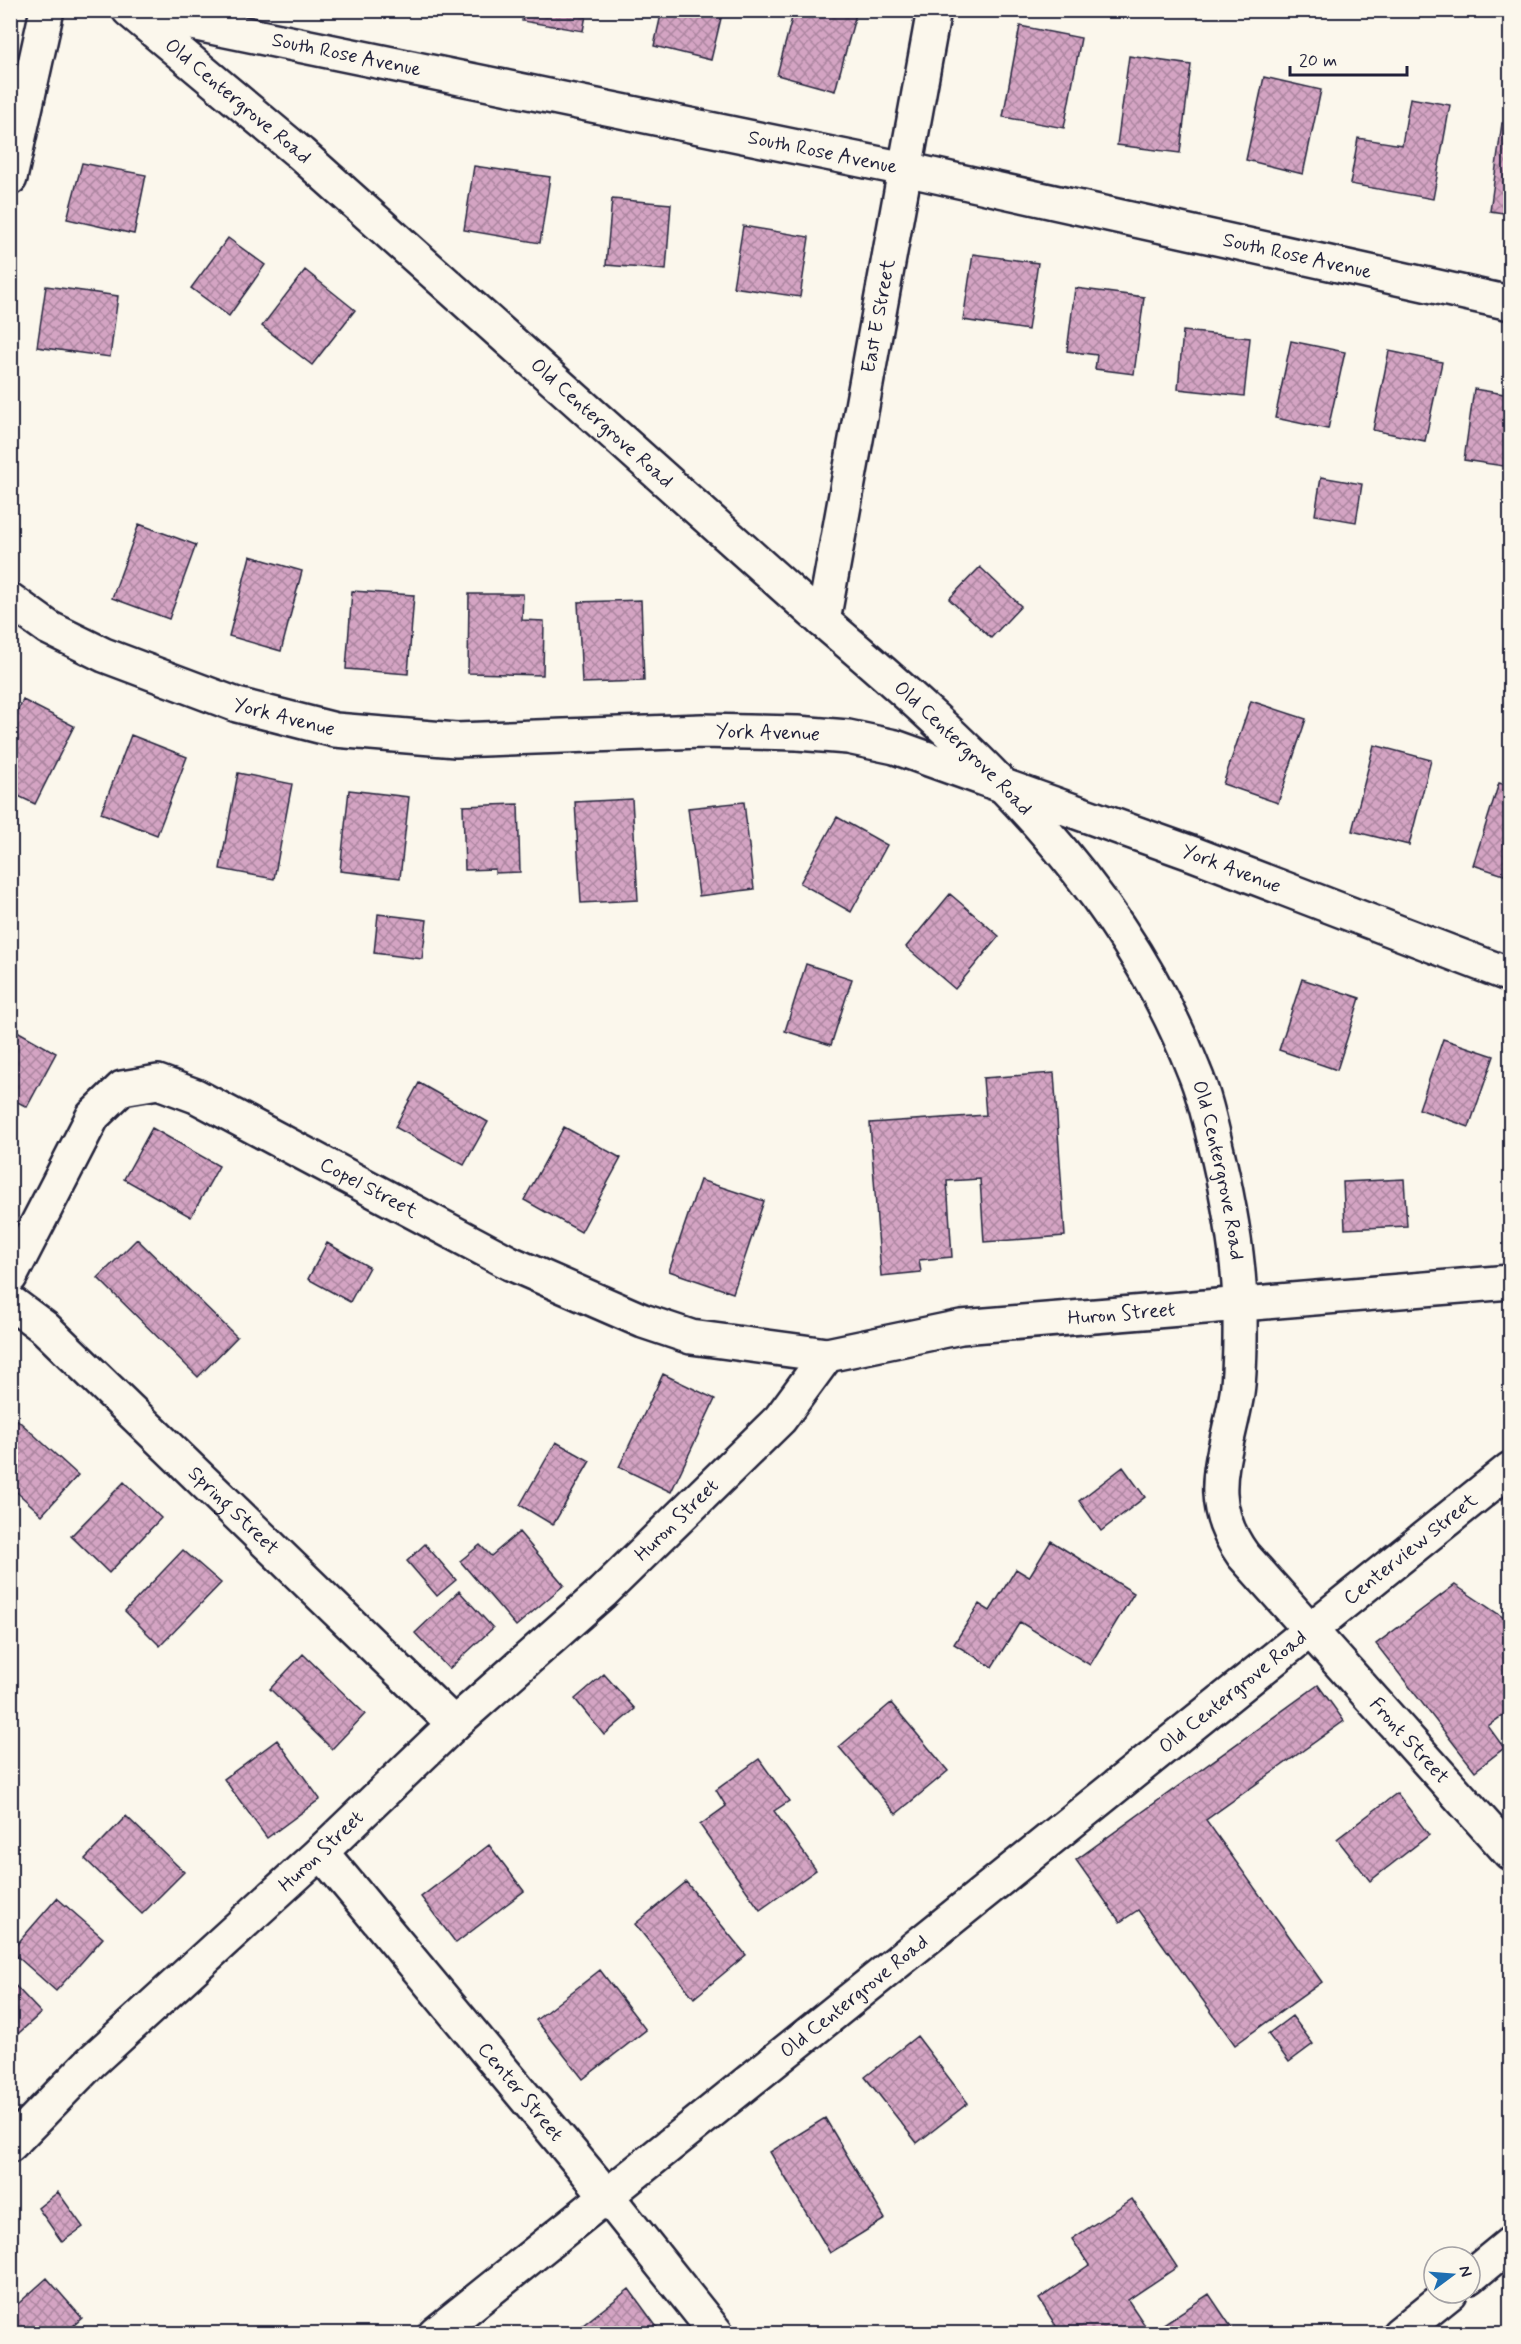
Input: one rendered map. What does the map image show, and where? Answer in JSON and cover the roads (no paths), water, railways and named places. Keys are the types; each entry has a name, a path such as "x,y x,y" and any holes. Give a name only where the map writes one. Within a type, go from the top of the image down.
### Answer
{"street":[{"path":"10,178 47,10"},
{"name":"South Rose Avenue","path":"131,10 905,169 1510,303"},
{"name":"Old Centergrove Road","path":"131,10 309,161 823,621 890,678 1007,787 1108,909 1143,962 1172,1018 1196,1074 1226,1190 1237,1252 1240,1304 1237,1390 1221,1460 1218,1500 1233,1541 1310,1629 435,2334"},
{"name":"East E Street","path":"823,621 934,10"},
{"name":"York Avenue","path":"10,600 49,628 104,655 237,705 335,730 456,740 702,731 838,736 895,747 1191,853 1510,975"},
{"name":"Copel Street","path":"10,1277 93,1116 122,1088 158,1082 196,1096 510,1263 643,1321 691,1336 827,1355"},
{"name":"Huron Street","path":"10,2145 91,2062 321,1852 454,1724 602,1593 771,1427 827,1355 961,1327 1510,1282"},
{"name":"Spring Street","path":"10,1302 45,1328 454,1724"},
{"name":"Centerview Street","path":"1310,1629 1510,1469"},
{"name":"Front Street","path":"1310,1629 1510,1853"},
{"name":"Center Street","path":"321,1852 607,2196 717,2334"},
{"path":"1482,2267 1510,2244"},
{"path":"1399,2334 1435,2305"}]}
